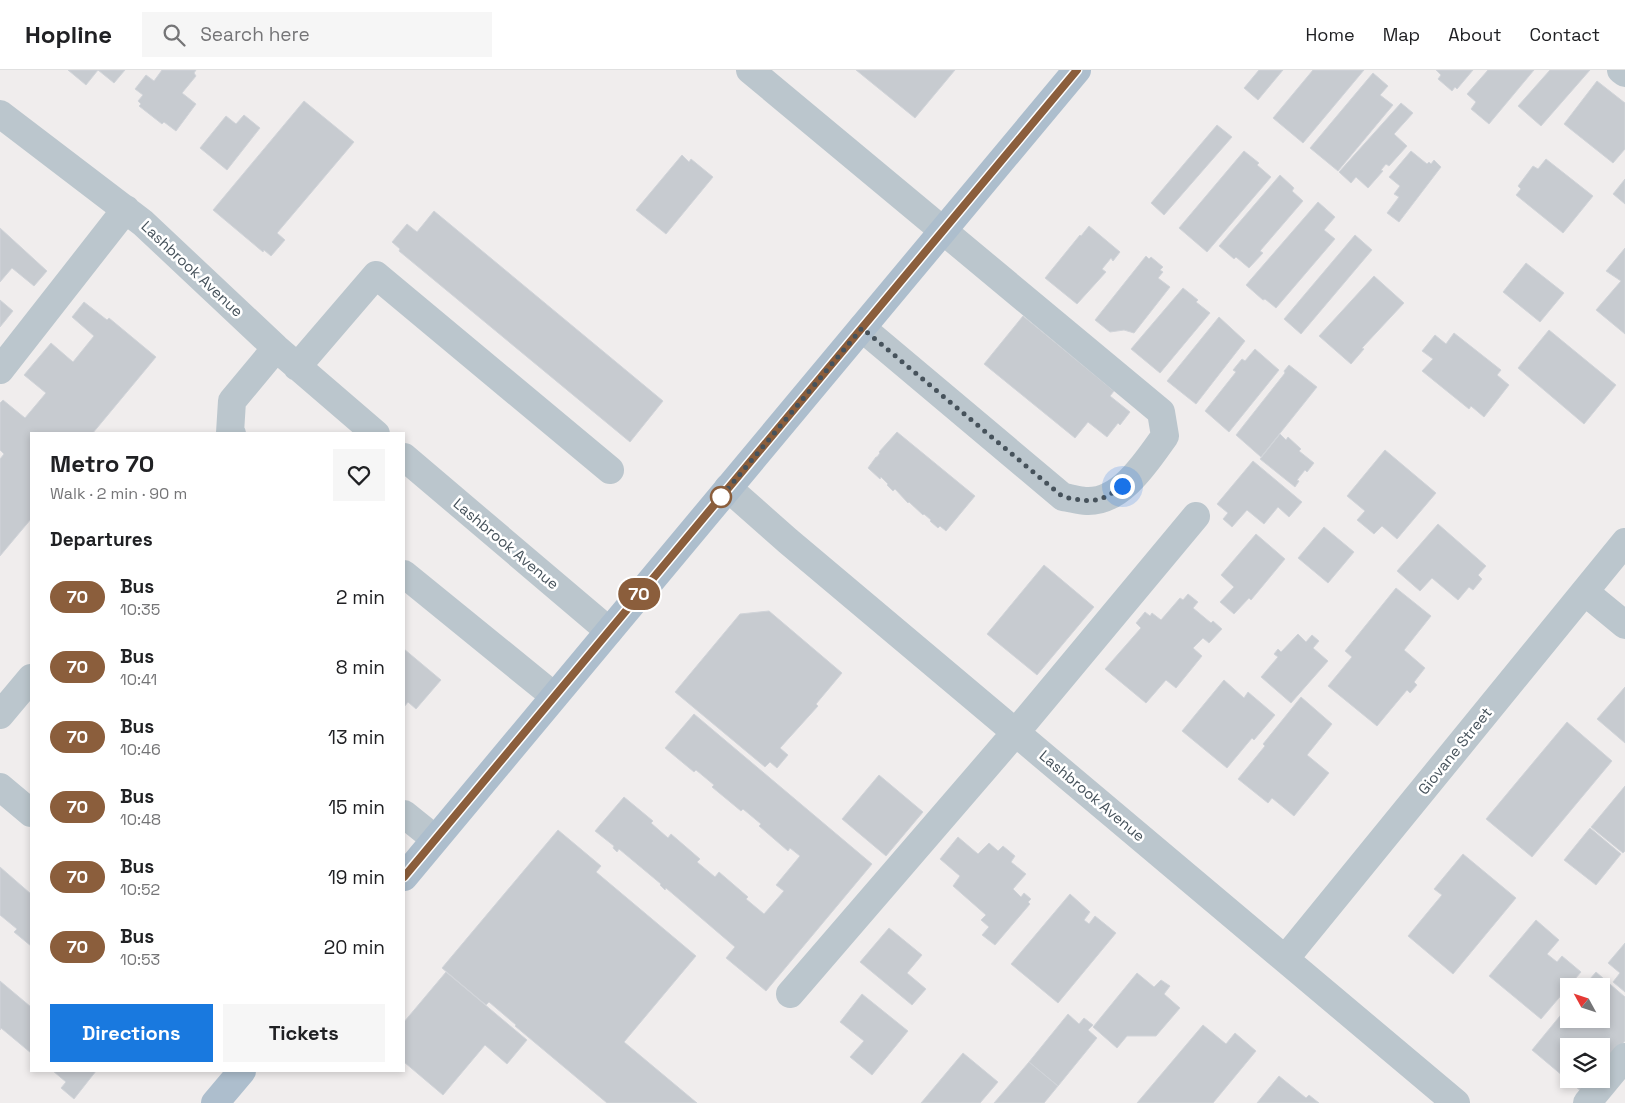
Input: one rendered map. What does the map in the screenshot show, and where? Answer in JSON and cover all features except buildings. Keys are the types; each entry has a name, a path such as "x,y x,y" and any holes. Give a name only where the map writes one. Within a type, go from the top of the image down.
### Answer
{"main road":[{"path":"405,876 1077,70"},
{"path":"215,1103 241,1072"}],"street":[{"path":"750,70 1161,412 1165,436 1136,476 1109,496 1088,501 1063,497 862,328"},
{"path":"1621,70 1625,73"},
{"name":"Lashbrook Avenue","path":"0,114 143,223 276,348 374,432"},
{"path":"0,370 126,209"},
{"path":"298,367 376,275 610,470"},
{"path":"230,432 232,401 276,348"},
{"name":"Lashbrook Avenue","path":"405,458 609,631"},
{"name":"Lashbrook Avenue","path":"728,488 788,541 1456,1103"},
{"path":"790,994 1016,732 1196,516"},
{"name":"Giovane Street","path":"1284,959 1625,542"},
{"path":"405,575 554,696"},
{"path":"1586,592 1625,624"},
{"path":"0,715 30,679"},
{"path":"0,787 30,812"},
{"path":"405,815 435,839"},
{"path":"1587,1103 1625,1057"}],"bus line":[{"name":"70","path":"405,876 1077,70"}],"route":[{"path":"721,497 716,503 862,328 1063,497 1088,501 1109,496 1122,486"}]}
